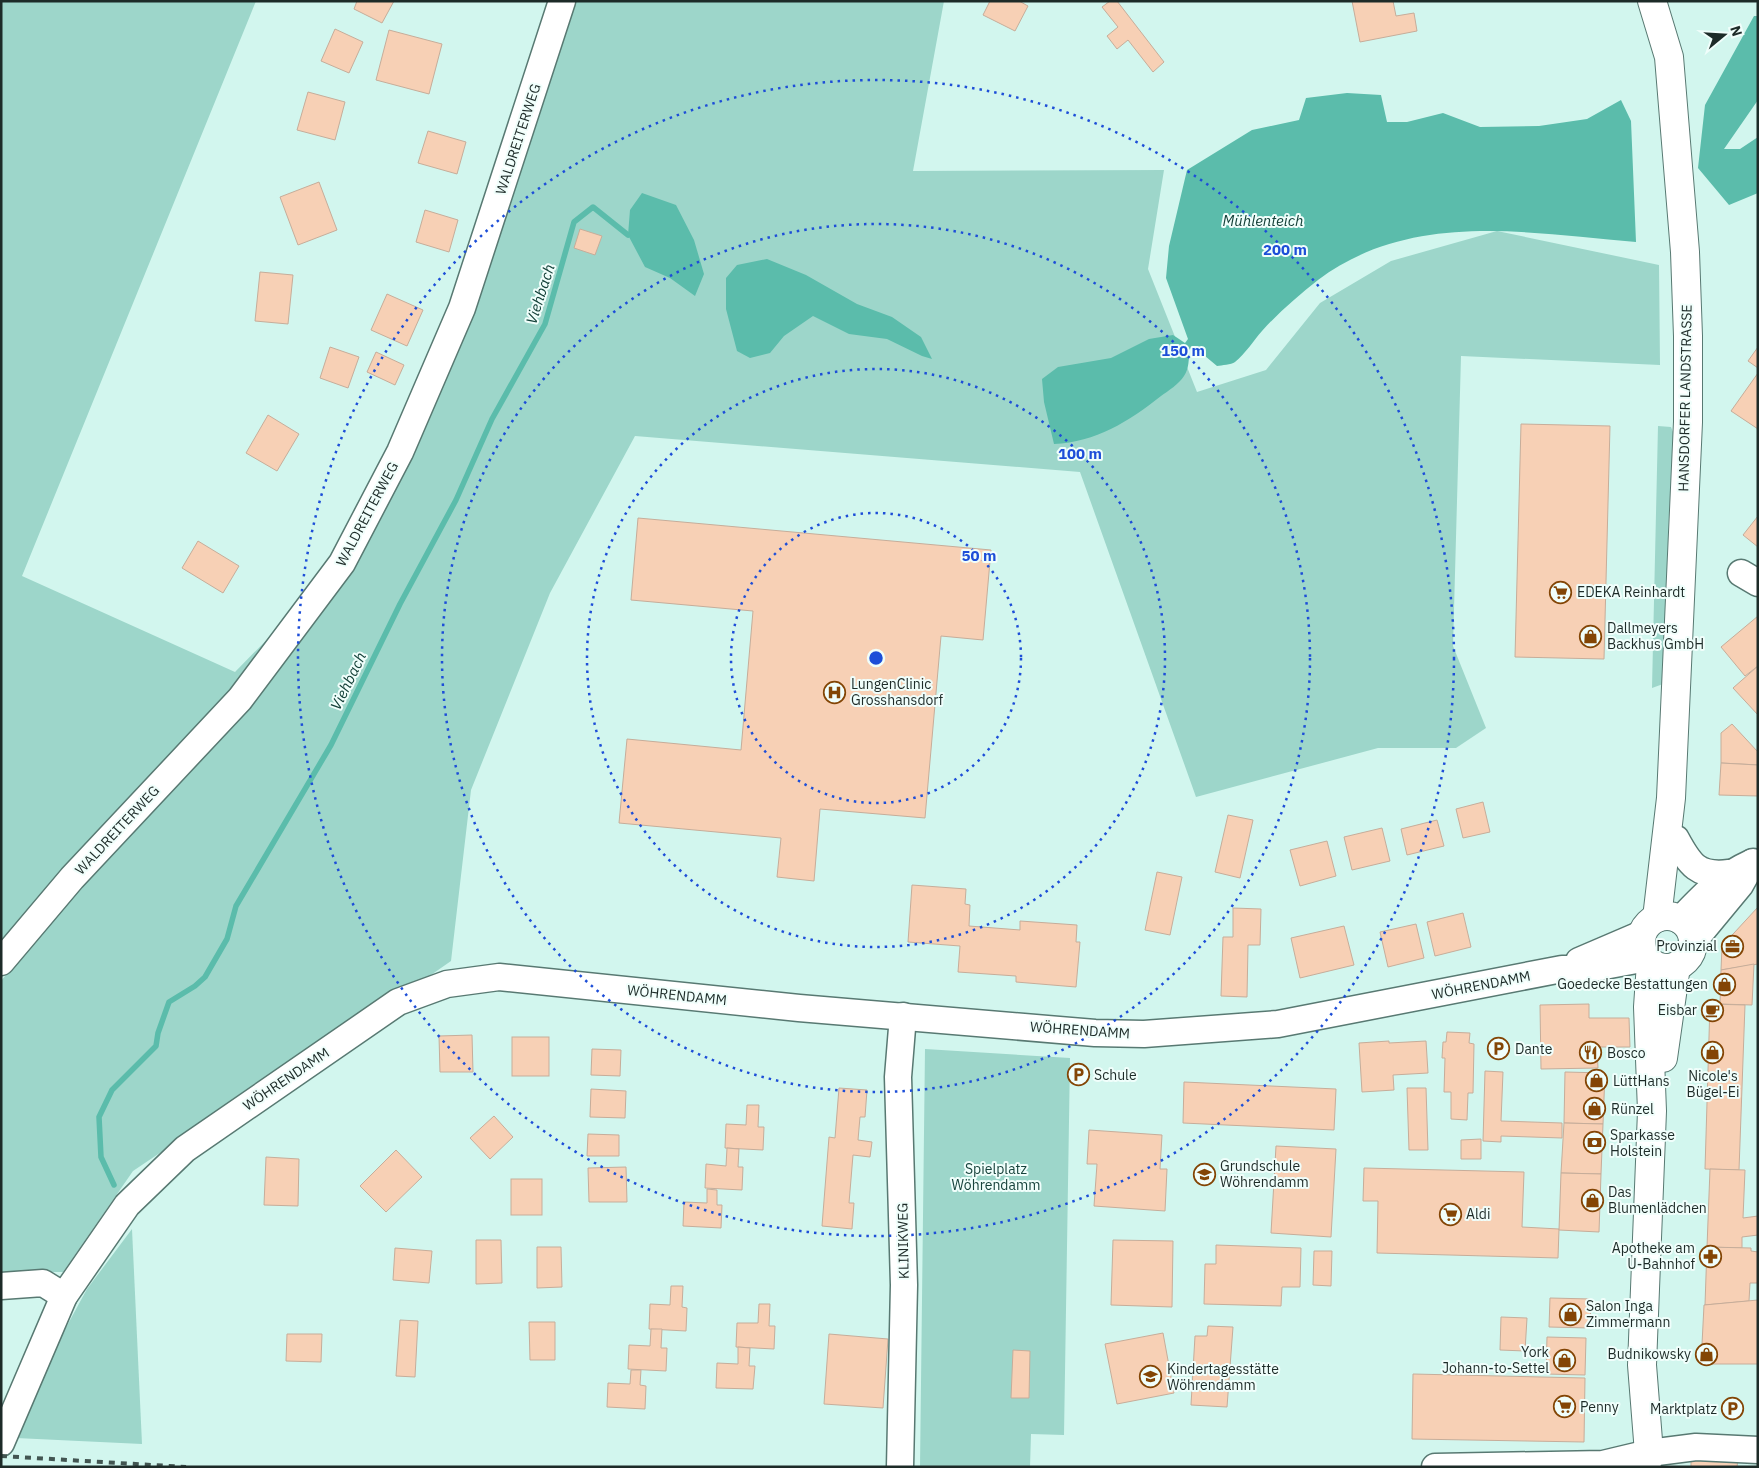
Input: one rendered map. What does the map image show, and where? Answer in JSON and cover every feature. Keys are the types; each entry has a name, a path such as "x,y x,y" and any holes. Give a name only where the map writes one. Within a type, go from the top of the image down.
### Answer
{"main road":[{"name":"HANSDORFER LANDSTRASSE","path":"1652,1 1669,57 1685,252 1688,336 1688,422 1665,940"},
{"name":"HANSDORFER LANDSTRASSE","path":"1665,940 1676,839 1671,798"},
{"path":"1648,1460 1642,1365 1652,1111 1648,1008 1665,940"}],"street":[{"name":"WALDREITERWEG","path":"1,962 72,878 240,699 342,563 400,452 462,308 562,1"},
{"name":"WÖHRENDAMM","path":"1676,839 1693,866 1713,875 1730,873"},
{"name":"WÖHRENDAMM","path":"1665,940 1707,891 1730,873 1755,860"},
{"name":"WÖHRENDAMM","path":"1,1443 64,1296 127,1205 184,1149 398,1002 446,984 499,977 799,1008 1094,1033 1186,1032 1278,1024 1562,969 1665,940 1740,886 1755,860"},
{"name":"KLINIKWEG","path":"900,1467 904,1284 898,1077 903,1016"},
{"path":"1,1286 43,1283 64,1296"},
{"path":"1435,1467 1603,1464 1648,1460 1696,1447 1758,1450"}],"green space":[{"path":"1,1 256,1 22,576 235,672 342,563 400,452 562,1 944,1 913,171 1164,170 1148,269 1197,392 1266,370 1320,303 1391,261 1497,231 1659,265 1660,365 1461,356 1453,646 1486,728 1456,748 1378,748 1196,797 1080,472 635,436 550,593 471,790 451,961 418,984 380,1005 133,1171 63,1272 32,1272 1,1279 1,981 75,888 65,867 1,941"},
{"path":"1658,426 1671,427 1675,437 1669,514 1663,684 1652,688"},
{"name":"Spielplatz Wöhrendamm","path":"925,1049 1070,1058 1064,1435 1031,1434 1030,1467 920,1467"},
{"path":"132,1229 142,1444 16,1438 45,1366 87,1289"}],"water":[{"path":"1754,16 1758,16 1758,100 1724,149 1740,149 1758,137 1758,193 1729,205 1698,168 1705,105"},
{"name":"Mühlenteich","path":"1347,93 1381,95 1387,122 1407,122 1443,113 1480,127 1539,126 1587,119 1621,100 1631,121 1636,242 1554,234 1472,231 1431,235 1392,243 1354,258 1318,280 1275,317 1235,362 1217,366 1193,346 1189,350 1188,367 1182,379 1136,414 1098,435 1054,444 1044,402 1042,379 1058,367 1111,358 1149,339 1173,335 1185,343 1188,339 1166,278 1169,246 1187,170 1252,130 1299,120 1306,98"},
{"path":"642,193 676,205 694,240 704,274 695,296 670,278 645,267 628,235 630,210"},
{"path":"767,259 806,275 857,304 892,317 921,337 932,359 887,339 849,334 813,316 784,336 770,353 750,358 737,351 726,309 726,278 737,265"}],"building":[{"path":"357,1 394,1 382,23 354,9"},
{"path":"990,1 1019,1 1028,6 1015,31 983,15"},
{"path":"1110,1 1117,1 1164,62 1153,72 1128,40 1117,49 1107,36 1118,27 1102,7"},
{"path":"1352,1 1393,1 1396,16 1414,13 1417,31 1360,42"},
{"path":"335,29 363,42 349,73 321,61"},
{"path":"389,30 442,44 429,94 376,80"},
{"path":"308,92 345,102 335,140 297,130"},
{"path":"428,131 466,142 457,174 418,163"},
{"path":"319,182 337,230 298,245 280,197"},
{"path":"425,210 458,220 449,252 416,242"},
{"path":"580,229 602,236 595,255 574,248"},
{"path":"260,272 293,275 288,324 255,321"},
{"path":"387,294 423,310 407,346 371,330"},
{"path":"330,347 359,357 348,388 320,378"},
{"path":"1758,347 1758,368 1748,361"},
{"path":"376,352 404,365 395,385 367,372"},
{"path":"1758,373 1758,429 1731,411"},
{"path":"268,415 299,434 277,471 246,453"},
{"path":"1521,424 1610,426 1604,659 1515,657"},
{"path":"1758,516 1758,547 1743,535"},
{"path":"638,518 991,550 983,640 941,636 925,818 820,809 814,881 777,877 781,838 619,823 627,739 741,750 753,611 631,600"},
{"path":"198,541 239,566 223,593 182,568"},
{"path":"1758,616 1758,666 1745,676 1721,647"},
{"path":"1758,666 1758,715 1733,688"},
{"path":"1732,724 1758,752 1758,765 1721,763 1721,733"},
{"path":"1721,763 1758,765 1758,796 1719,795"},
{"path":"1483,802 1490,832 1463,838 1456,809"},
{"path":"1228,815 1253,820 1240,878 1215,872"},
{"path":"1437,820 1444,846 1407,855 1401,829"},
{"path":"1382,828 1390,861 1352,870 1344,837"},
{"path":"1327,841 1336,876 1300,886 1290,850"},
{"path":"1157,872 1182,877 1170,935 1145,930"},
{"path":"912,885 966,889 965,904 970,905 969,926 1020,930 1020,921 1077,925 1076,942 1080,942 1076,987 1016,982 1016,976 958,972 960,946 908,942"},
{"path":"1758,907 1758,964 1721,970 1722,946"},
{"path":"1233,908 1261,909 1260,945 1248,945 1247,997 1221,996 1223,937 1233,937"},
{"path":"1463,913 1471,947 1435,956 1427,922"},
{"path":"1416,924 1424,958 1388,967 1380,932"},
{"path":"1344,926 1354,965 1300,978 1291,938"},
{"path":"1754,964 1752,1005 1720,1004 1721,970"},
{"path":"1589,1004 1589,1018 1629,1018 1630,1047 1597,1047 1598,1068 1541,1069 1540,1005"},
{"path":"1710,1004 1745,1005 1739,1170 1705,1169"},
{"path":"1447,1032 1470,1033 1469,1043 1474,1044 1473,1093 1468,1093 1467,1120 1451,1119 1451,1092 1444,1092 1445,1058 1442,1058 1443,1042 1446,1042"},
{"path":"472,1035 473,1072 440,1072 439,1036"},
{"path":"512,1037 549,1037 549,1076 512,1076"},
{"path":"1389,1041 1389,1043 1426,1041 1428,1073 1393,1075 1394,1090 1362,1092 1359,1043"},
{"path":"592,1049 621,1050 620,1076 591,1075"},
{"path":"1485,1071 1503,1072 1501,1121 1562,1123 1562,1138 1501,1136 1501,1142 1483,1141"},
{"path":"1565,1072 1605,1073 1603,1124 1564,1123"},
{"path":"1184,1082 1336,1089 1334,1130 1183,1123"},
{"path":"839,1088 867,1090 865,1117 860,1117 858,1140 872,1142 870,1157 853,1155 849,1203 854,1203 852,1229 822,1226 829,1137 835,1138"},
{"path":"1407,1088 1426,1088 1428,1150 1409,1150"},
{"path":"591,1089 626,1091 625,1118 590,1117"},
{"path":"747,1105 759,1105 758,1127 764,1127 763,1150 725,1148 726,1124 746,1125"},
{"path":"494,1116 513,1137 490,1159 470,1138"},
{"path":"1564,1123 1603,1124 1601,1174 1561,1173"},
{"path":"1089,1130 1162,1135 1160,1169 1167,1169 1165,1211 1094,1206 1097,1164 1087,1164"},
{"path":"588,1134 619,1135 619,1156 587,1156"},
{"path":"1481,1139 1481,1159 1461,1159 1461,1140"},
{"path":"1276,1146 1336,1149 1331,1237 1271,1233"},
{"path":"727,1148 739,1149 738,1167 743,1167 742,1190 705,1188 706,1164 726,1166"},
{"path":"396,1150 422,1177 386,1212 360,1186"},
{"path":"266,1157 299,1159 298,1206 264,1205"},
{"path":"626,1167 627,1202 589,1202 588,1168"},
{"name":"Aldi","path":"1364,1168 1524,1172 1522,1227 1559,1229 1558,1258 1377,1253 1378,1201 1363,1201"},
{"path":"1710,1169 1745,1170 1743,1218 1758,1216 1758,1235 1742,1237 1742,1248 1707,1247"},
{"path":"1561,1173 1601,1174 1599,1232 1559,1230"},
{"path":"511,1179 542,1179 542,1215 511,1215"},
{"path":"707,1189 717,1190 717,1205 722,1205 721,1228 683,1226 684,1202 707,1203"},
{"path":"476,1240 501,1240 502,1283 476,1284"},
{"path":"1113,1240 1173,1241 1172,1307 1111,1305"},
{"path":"1216,1245 1301,1248 1300,1287 1282,1287 1281,1306 1204,1304 1205,1264 1216,1264"},
{"path":"537,1247 561,1247 562,1287 537,1288"},
{"path":"1707,1247 1751,1248 1751,1251 1758,1252 1758,1283 1750,1283 1749,1301 1705,1305"},
{"path":"395,1248 432,1251 429,1283 393,1280"},
{"path":"1314,1251 1332,1251 1331,1286 1313,1285"},
{"path":"671,1286 683,1286 682,1307 687,1308 686,1331 649,1329 650,1304 670,1305"},
{"path":"1550,1298 1591,1299 1590,1328 1549,1327"},
{"path":"1758,1300 1758,1364 1701,1364 1704,1305"},
{"path":"759,1304 770,1304 769,1326 775,1326 774,1349 736,1347 737,1323 758,1323"},
{"path":"1501,1317 1527,1318 1525,1351 1500,1350"},
{"path":"400,1320 418,1321 415,1377 396,1376"},
{"path":"529,1322 555,1322 555,1360 530,1360"},
{"path":"1208,1326 1233,1327 1227,1407 1191,1405 1195,1336 1207,1336"},
{"path":"651,1329 662,1329 661,1348 667,1348 666,1371 628,1369 629,1345 650,1346"},
{"path":"1163,1333 1174,1393 1117,1404 1105,1344"},
{"path":"287,1334 322,1334 321,1362 286,1361"},
{"path":"829,1334 888,1339 883,1408 824,1404"},
{"path":"1547,1337 1586,1338 1585,1375 1546,1374"},
{"path":"738,1347 750,1348 749,1366 755,1366 753,1389 716,1388 717,1363 738,1364"},
{"path":"1013,1350 1030,1351 1029,1398 1011,1398"},
{"path":"631,1370 641,1370 640,1385 646,1386 645,1409 607,1407 608,1383 630,1384"},
{"path":"1413,1374 1585,1378 1584,1442 1412,1439"},
{"path":"1691,1456 1738,1458 1737,1467 1691,1467"}],"waterway":[{"name":"Viehbach","path":"114,1185 101,1157 99,1117 112,1090 156,1046 158,1033 169,1002 195,986 205,977 227,939 236,906 331,745 400,604 456,500 492,419 545,324 574,222 593,207 628,235"}],"railway":[{"path":"1,1456 186,1467"}],"place":[{"name":"EDEKA Reinhardt","path":"1561,592"},
{"name":"Dallmeyers Backhus GmbH","path":"1591,636"},
{"name":"LungenClinic Grosshansdorf","path":"835,692"},
{"name":"Provinzial","path":"1733,946"},
{"name":"Goedecke Bestattungen","path":"1724,984"},
{"name":"Eisbar","path":"1713,1010"},
{"name":"Dante","path":"1499,1049"},
{"name":"Bosco","path":"1591,1053"},
{"name":"Nicole's Bügel-Ei","path":"1713,1053"},
{"name":"Schule","path":"1078,1075"},
{"name":"LüttHans","path":"1597,1081"},
{"name":"Rünzel","path":"1595,1109"},
{"name":"Sparkasse Holstein","path":"1594,1143"},
{"name":"Grundschule Wöhrendamm","path":"1204,1174"},
{"name":"Das Blumenlädchen","path":"1592,1200"},
{"name":"Aldi","path":"1450,1214"},
{"name":"Apotheke am U-Bahnhof","path":"1711,1256"},
{"name":"Salon Inga Zimmermann","path":"1570,1314"},
{"name":"Budnikowsky","path":"1707,1354"},
{"name":"York Johann-to-Settel","path":"1565,1360"},
{"name":"Kindertagesstätte Wöhrendamm","path":"1151,1377"},
{"name":"Penny","path":"1564,1407"},
{"name":"Marktplatz","path":"1733,1409"}]}
